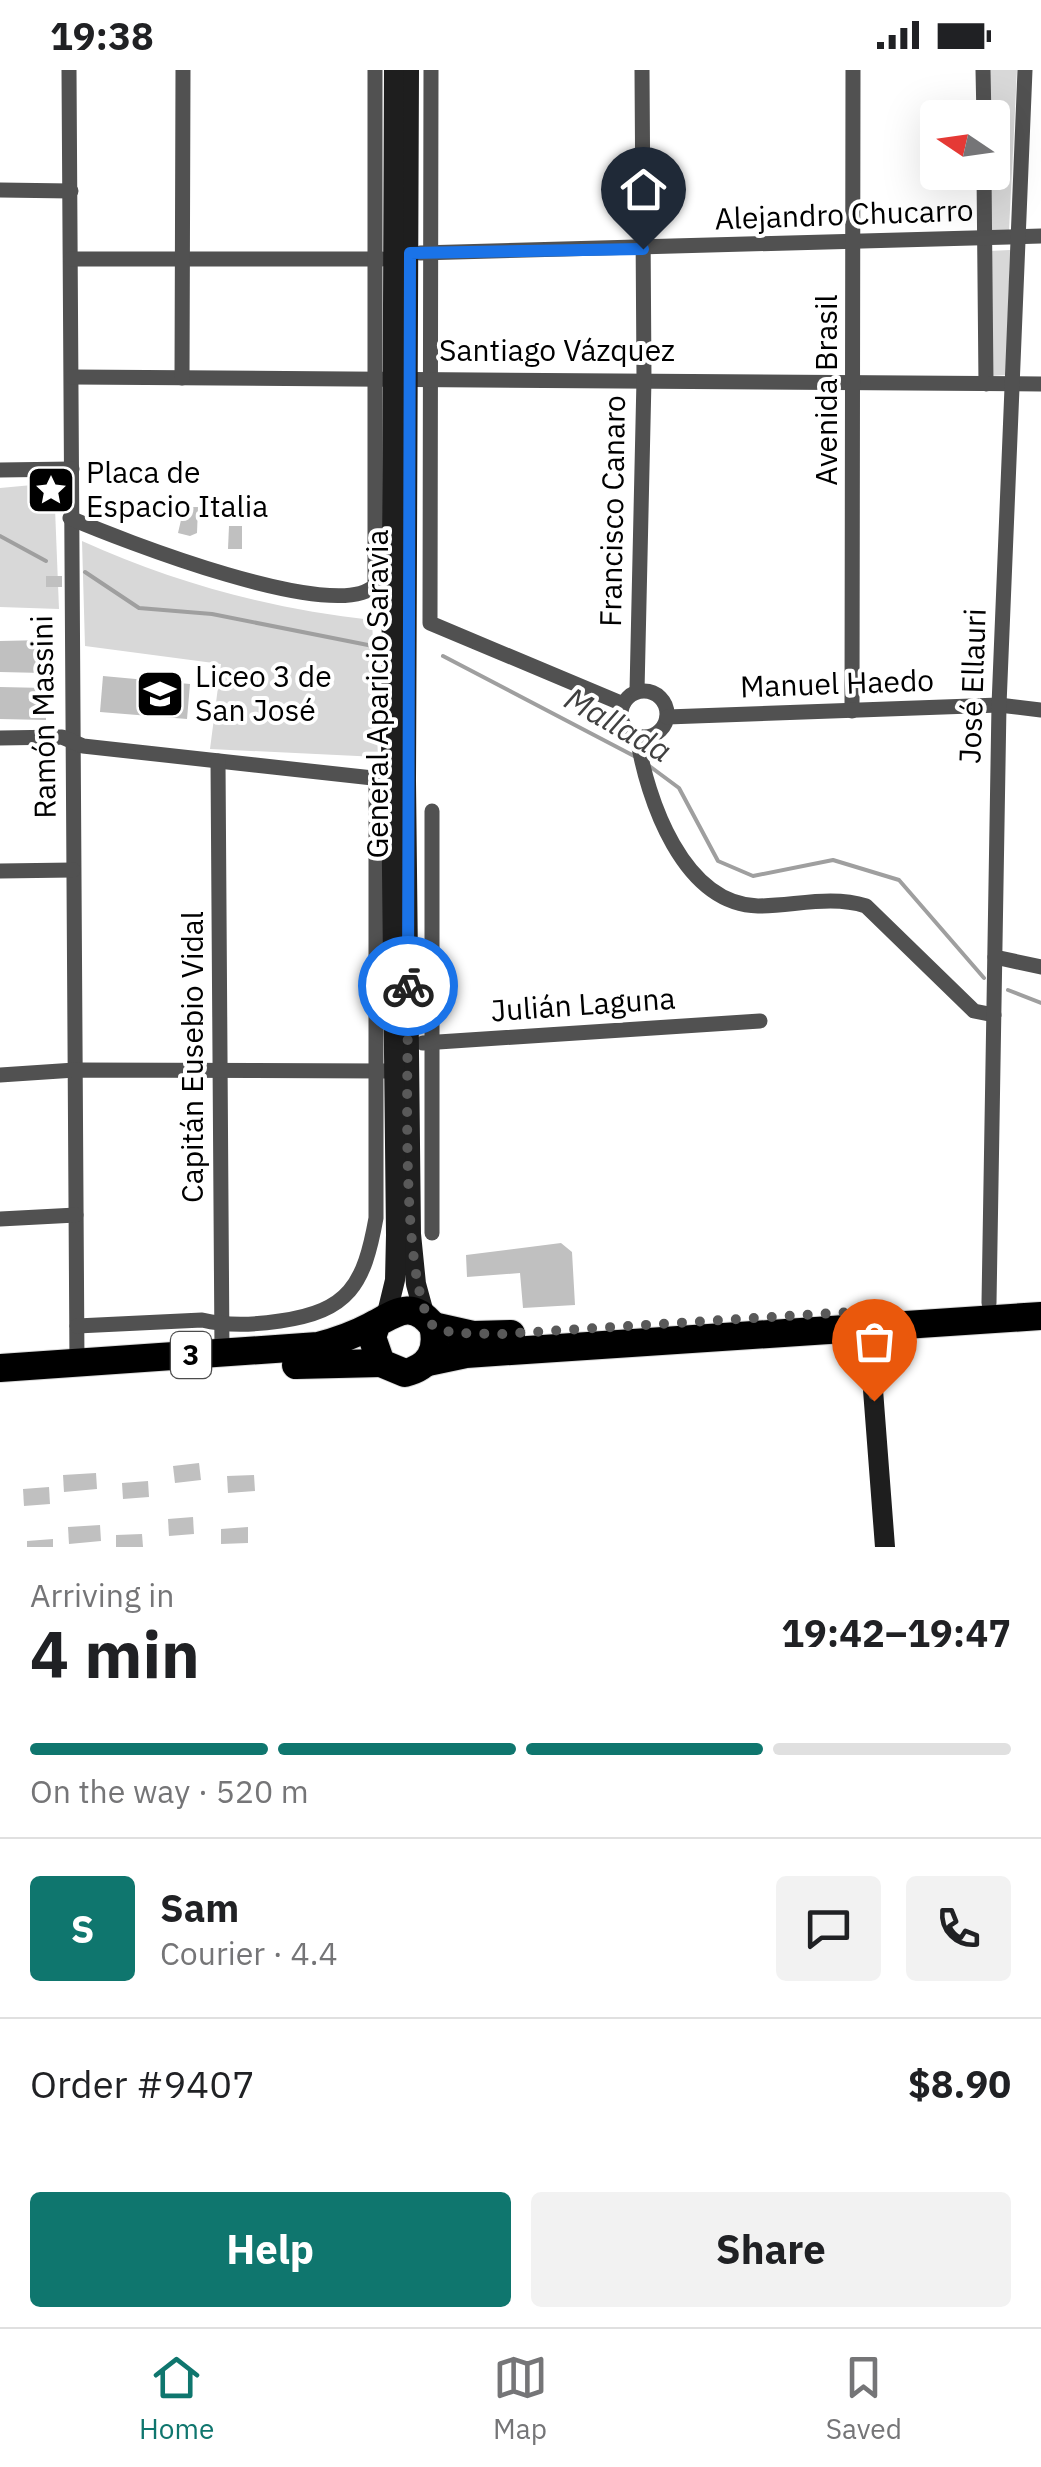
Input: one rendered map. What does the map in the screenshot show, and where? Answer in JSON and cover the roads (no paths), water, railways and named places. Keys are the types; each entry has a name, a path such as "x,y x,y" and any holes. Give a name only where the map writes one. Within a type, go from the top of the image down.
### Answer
{"highway":[{"name":"3","path":"0,1386 318,1363 381,1363 405,1373 428,1362 466,1354 868,1320 1041,1300"},
{"name":"3","path":"0,1368 77,1364 221,1339 318,1346 400,1309 453,1333 501,1334 1041,1316"},
{"path":"381,1363 374,1351 382,1318"},
{"path":"428,1362 434,1351 429,1322"}],"main road":[{"name":"General Aparicio Saravia","path":"394,70 402,256"},
{"name":"General Aparicio Saravia","path":"382,1318 395,1280 396,1235 391,780 409,70"},
{"name":"General Aparicio Saravia","path":"391,780 409,1044 392,1070 412,1253 429,1322"},
{"path":"868,1320 885,1547"}],"street":[{"name":"Ramón Massini","path":"69,70 77,1364"},
{"path":"182,378 183,70"},
{"name":"General Aparicio Saravia","path":"375,70 402,256 402,377 430,623 622,704"},
{"name":"General Aparicio Saravia","path":"402,256 431,70"},
{"name":"Francisco Canaro","path":"637,691 644,379 642,70"},
{"name":"Avenida Brasil","path":"852,710 853,70"},
{"path":"983,70 984,100"},
{"name":"José Ellauri","path":"989,1303 999,706 1025,70"},
{"path":"0,190 70,190"},
{"path":"984,190 986,384"},
{"name":"Alejandro Chucarro","path":"71,259 402,256 1041,236"},
{"name":"Santiago Vázquez","path":"73,377 1041,384"},
{"name":"General Aparicio Saravia","path":"70,518 176,559 298,592 360,595 374,584 402,377"},
{"path":"0,470 72,469"},
{"path":"636,654 662,698 667,717 662,729 642,741"},
{"path":"695,717 650,691 637,691 622,704 622,724 642,741 651,802 708,891 724,902 757,906 848,900 866,906 974,1010 994,1016"},
{"name":"Manuel Haedo","path":"667,717 999,706 1041,710"},
{"path":"0,738 72,741 391,780"},
{"name":"Capitán Eusebio Vidal","path":"218,761 221,1339"},
{"name":"General Aparicio Saravia","path":"432,812 432,1233"},
{"path":"0,871 73,870"},
{"path":"995,957 1041,968"},
{"name":"Julián Laguna","path":"409,1044 760,1022"},
{"path":"0,1075 75,1070 392,1070"},
{"name":"General Aparicio Saravia","path":"77,1326 202,1320 221,1339 314,1316 343,1301 356,1285 376,1218 392,1070"},
{"path":"0,1219 76,1215"}],"waterway":[{"name":"Mallada","path":"0,536 46,561"},
{"name":"Mallada","path":"85,572 139,608 212,614 378,647"},
{"name":"Mallada","path":"443,656 636,757"},
{"name":"Mallada","path":"648,765 679,788 718,861 753,876 833,860 899,880 984,978"},
{"name":"Mallada","path":"1008,990 1041,1003"}],"place":[{"name":"Placa de Espacio Italia","path":"51,490"},
{"name":"Liceo 3 de San José","path":"160,694"}]}
